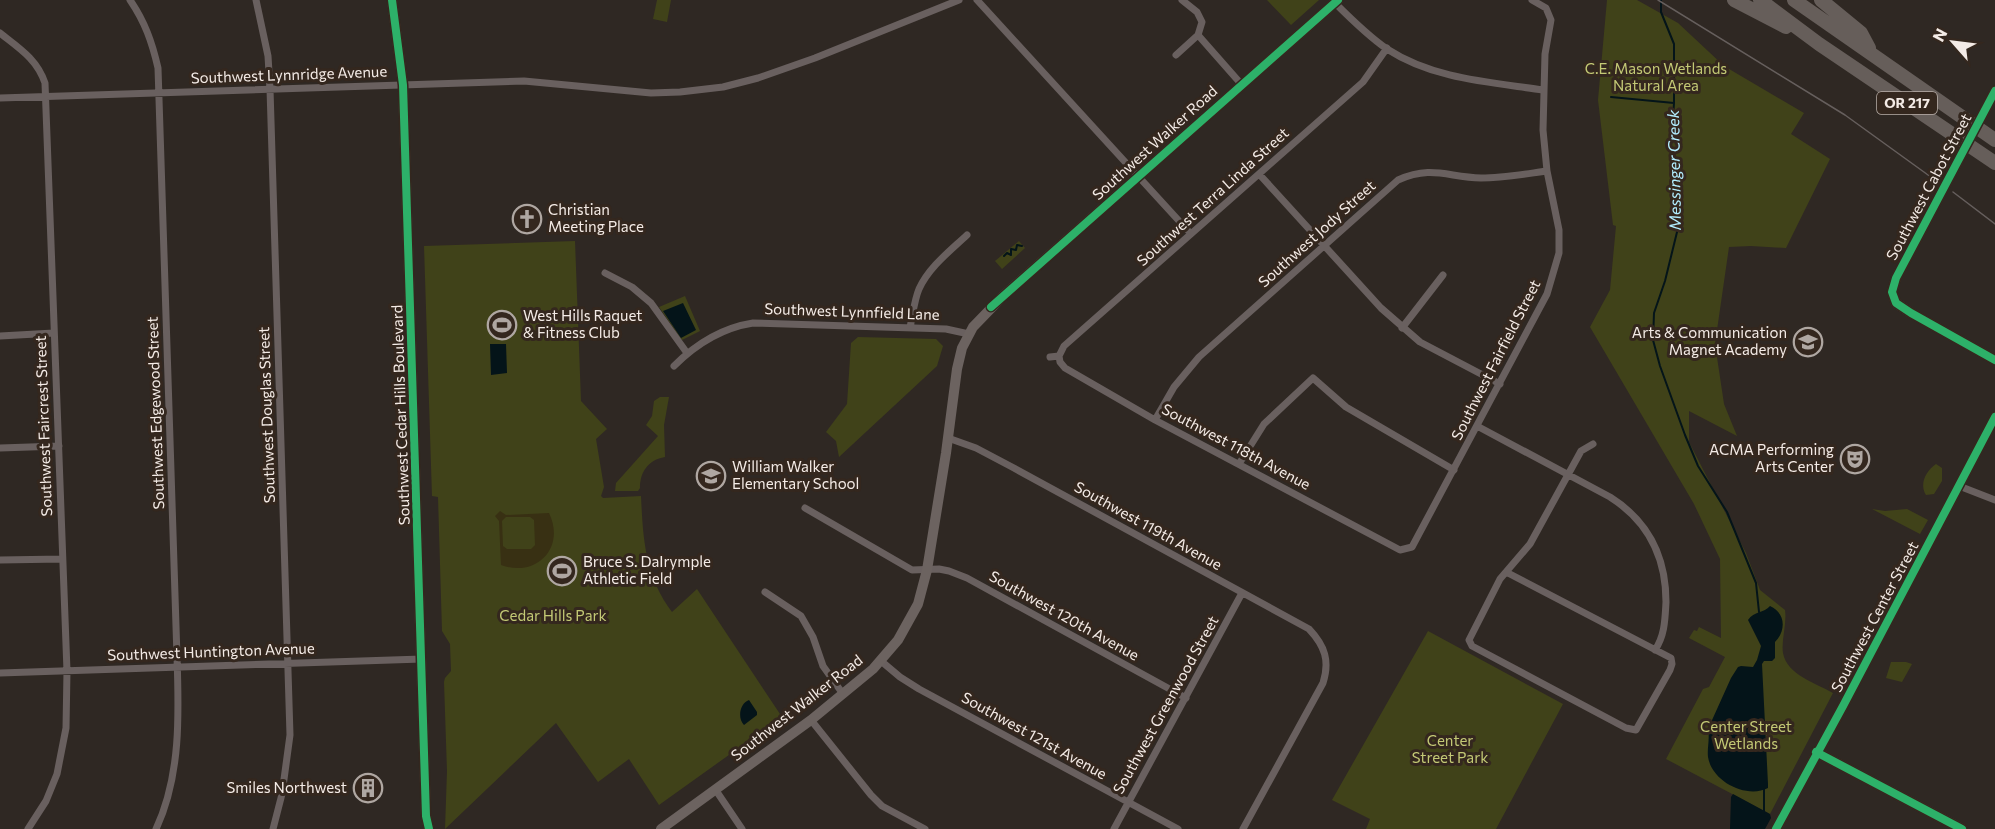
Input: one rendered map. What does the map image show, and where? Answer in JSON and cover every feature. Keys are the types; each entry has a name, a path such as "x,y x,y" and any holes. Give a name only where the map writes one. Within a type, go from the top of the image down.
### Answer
{"highway":[{"path":"1734,0 1819,44"},
{"name":"OR 217","path":"1760,0 1819,44 1995,163"},
{"name":"OR 217","path":"1794,0 1995,141"},
{"path":"1821,0 1861,33 1872,53"}],"main road":[{"name":"Southwest Cedar Hills Boulevard","path":"392,0 403,85 426,816 429,829"},
{"name":"Southwest Walker Road","path":"661,829 811,720 843,694 881,661 912,618 927,570 957,369 962,348 969,334 997,301 1336,1"},
{"name":"Southwest Cabot Street","path":"1994,93 1894,283 1893,296 1896,303 1911,313 1995,360"},
{"name":"Southwest Center Street","path":"1776,829 1995,417"},
{"path":"1816,752 1962,829"}],"street":[{"name":"Southwest Edgewood Street","path":"130,0 142,17 152,40 158,68 178,666 179,721 175,754 168,791 156,829"},
{"name":"Southwest Douglas Street","path":"256,0 268,56 270,89 290,735 282,794 273,829"},
{"name":"Southwest Lynnridge Avenue","path":"0,98 524,81 651,93 723,87 758,78 815,58 959,0"},
{"path":"976,0 1191,234"},
{"path":"1176,55 1198,35 1202,21 1197,12 1182,0"},
{"name":"Southwest Fairfield Street","path":"1409,549 1417,540 1547,294 1556,264 1559,230 1547,171 1543,130 1545,54 1551,20 1546,8 1532,0"},
{"path":"1336,1 1364,31 1410,62 1443,74 1543,90"},
{"name":"Southwest Faircrest Street","path":"0,33 33,59 45,83 67,670 66,728 63,751 46,801 28,829"},
{"path":"1198,35 1242,85"},
{"name":"Southwest Terra Linda Street","path":"1059,356 1064,346 1363,82 1387,48"},
{"name":"Southwest Jody Street","path":"1155,420 1174,387 1199,357 1398,180 1413,173 1425,171 1489,178 1547,171"},
{"path":"1259,174 1402,328 1420,342 1500,384"},
{"path":"910,327 915,302 925,278 933,267 967,235"},
{"path":"605,273 632,287 651,303 687,353"},
{"path":"1402,328 1443,275"},
{"name":"Southwest Lynnfield Lane","path":"674,366 687,353 712,336 739,325 753,323 910,327 951,330 969,334"},
{"path":"0,336 54,333"},
{"path":"1050,357 1059,356"},
{"name":"Southwest 118th Avenue","path":"1059,356 1062,366 1155,420 1396,548 1409,549"},
{"path":"1239,464 1264,424 1313,378 1346,407 1454,470"},
{"path":"1477,426 1625,507 1643,525 1658,550 1666,593 1665,621 1661,641 1655,650"},
{"name":"Southwest 119th Avenue","path":"948,438 976,448 1310,629 1320,641 1328,662 1323,683 1243,829"},
{"path":"1506,572 1671,658 1672,664 1636,730 1626,728 1472,646 1469,640 1506,572 1530,544 1581,451 1593,444"},
{"path":"0,448 59,446"},
{"path":"1959,486 1995,500"},
{"name":"Southwest 120th Avenue","path":"805,508 912,570 939,569 967,578 1186,698"},
{"path":"0,560 62,559"},
{"path":"765,592 796,612 804,621 813,637 823,666 843,694"},
{"name":"Southwest Greenwood Street","path":"1114,829 1242,593"},
{"name":"Southwest Huntington Avenue","path":"0,673 422,659"},
{"name":"Southwest 121st Avenue","path":"881,661 919,689 1178,829"},
{"path":"811,720 882,806 925,829"},
{"path":"715,789 742,829"}],"green space":[{"path":"657,0 671,0 667,22 653,19"},
{"path":"1267,0 1319,0 1291,25"},
{"path":"1607,0 1637,0 1678,23 1724,66 1804,113 1791,134 1830,159 1786,248 1729,247 1715,344 1724,404 1737,436 1689,411 1689,442 1746,553 1760,590 1785,610 1783,653 1786,661 1803,678 1833,693 1770,814 1666,759 1703,689 1709,687 1725,657 1689,638 1699,627 1721,638 1720,559 1694,504 1590,327 1610,290 1616,226 1613,225 1598,100"},
{"name":"Cedar Hills Park","path":"575,241 581,401 607,429 596,439 604,487 601,496 603,498 641,496 647,557 663,598 672,612 697,589 782,717 659,805 629,759 598,782 556,723 445,829 447,771 444,682 451,671 450,644 442,631 438,497 432,496 424,246"},
{"path":"1019,241 1025,248 1002,269 995,261"},
{"path":"685,296 700,331 682,340 659,307"},
{"path":"858,337 936,339 943,346 937,366 839,457 836,441 826,432 847,404 851,343"},
{"path":"660,397 669,397 664,425 665,457 654,461 646,468 638,491 615,491 616,483 658,436 646,425 652,416 654,401"},
{"path":"1936,464 1942,468 1942,481 1934,494 1926,495 1923,482 1929,470"},
{"path":"1872,509 1885,511 1907,509 1928,520 1920,534"},
{"name":"Center Street Park","path":"1428,631 1563,704 1496,829 1366,829 1370,819 1332,800"},
{"path":"1891,662 1912,664 1902,682 1886,678"}],"sand":[{"path":"500,511 506,515 549,513 554,538 551,548 544,557 526,567 514,568 501,565 499,521 495,516","holes":["506,517 530,517 534,520 535,545 531,549 507,549 503,546 502,521"]}],"shaded area":[{"path":"683,303 696,330 681,338 663,311"},
{"path":"490,344 506,344 507,373 491,375"},
{"path":"1770,606 1779,613 1783,622 1779,638 1775,642 1775,658 1772,661 1764,661 1762,664 1768,788 1760,791 1741,790 1723,781 1711,766 1708,757 1708,729 1738,667 1753,667 1757,660 1761,646 1748,620"},
{"path":"749,700 757,715 744,725 740,711 743,704"},
{"path":"1733,794 1770,814 1771,818 1765,829 1730,829"}],"waterway":[{"name":"Messinger Creek","path":"1661,0 1661,12 1674,44 1671,145 1678,228 1665,281 1654,313 1653,340 1660,366 1698,466 1727,512 1756,583 1759,612"},
{"path":"1611,97 1674,103"},
{"path":"1004,256 1007,253 1011,255 1011,249 1016,250 1017,245 1022,246"},
{"name":"Messinger Creek","path":"1764,789 1764,813"}],"tram line":[{"path":"1658,0 1845,115 1935,180"},
{"path":"1953,192 1995,224"}],"cycle path":[{"path":"392,0 403,85 426,816 429,829"},
{"path":"991,307 1338,0"},
{"path":"1995,91 1896,278 1892,292 1896,303 1911,313 1995,360"},
{"path":"1776,829 1995,417"},
{"path":"1816,752 1962,829"}],"place":[{"name":"Christian Meeting Place","path":"527,219"},
{"name":"West Hills Raquet & Fitness Club","path":"502,325"},
{"name":"Arts & Communication Magnet Academy","path":"1808,342"},
{"name":"ACMA Performing Arts Center","path":"1855,459"},
{"name":"William Walker Elementary School","path":"711,476"},
{"name":"Bruce S. DaIrymple Athletic Field","path":"562,571"},
{"name":"Smiles Northwest","path":"368,788"}],"park label":[{"name":"C.E. Mason Wetlands Natural Area","path":"1656,78"},
{"name":"Center Street Wetlands","path":"1746,736"}]}
